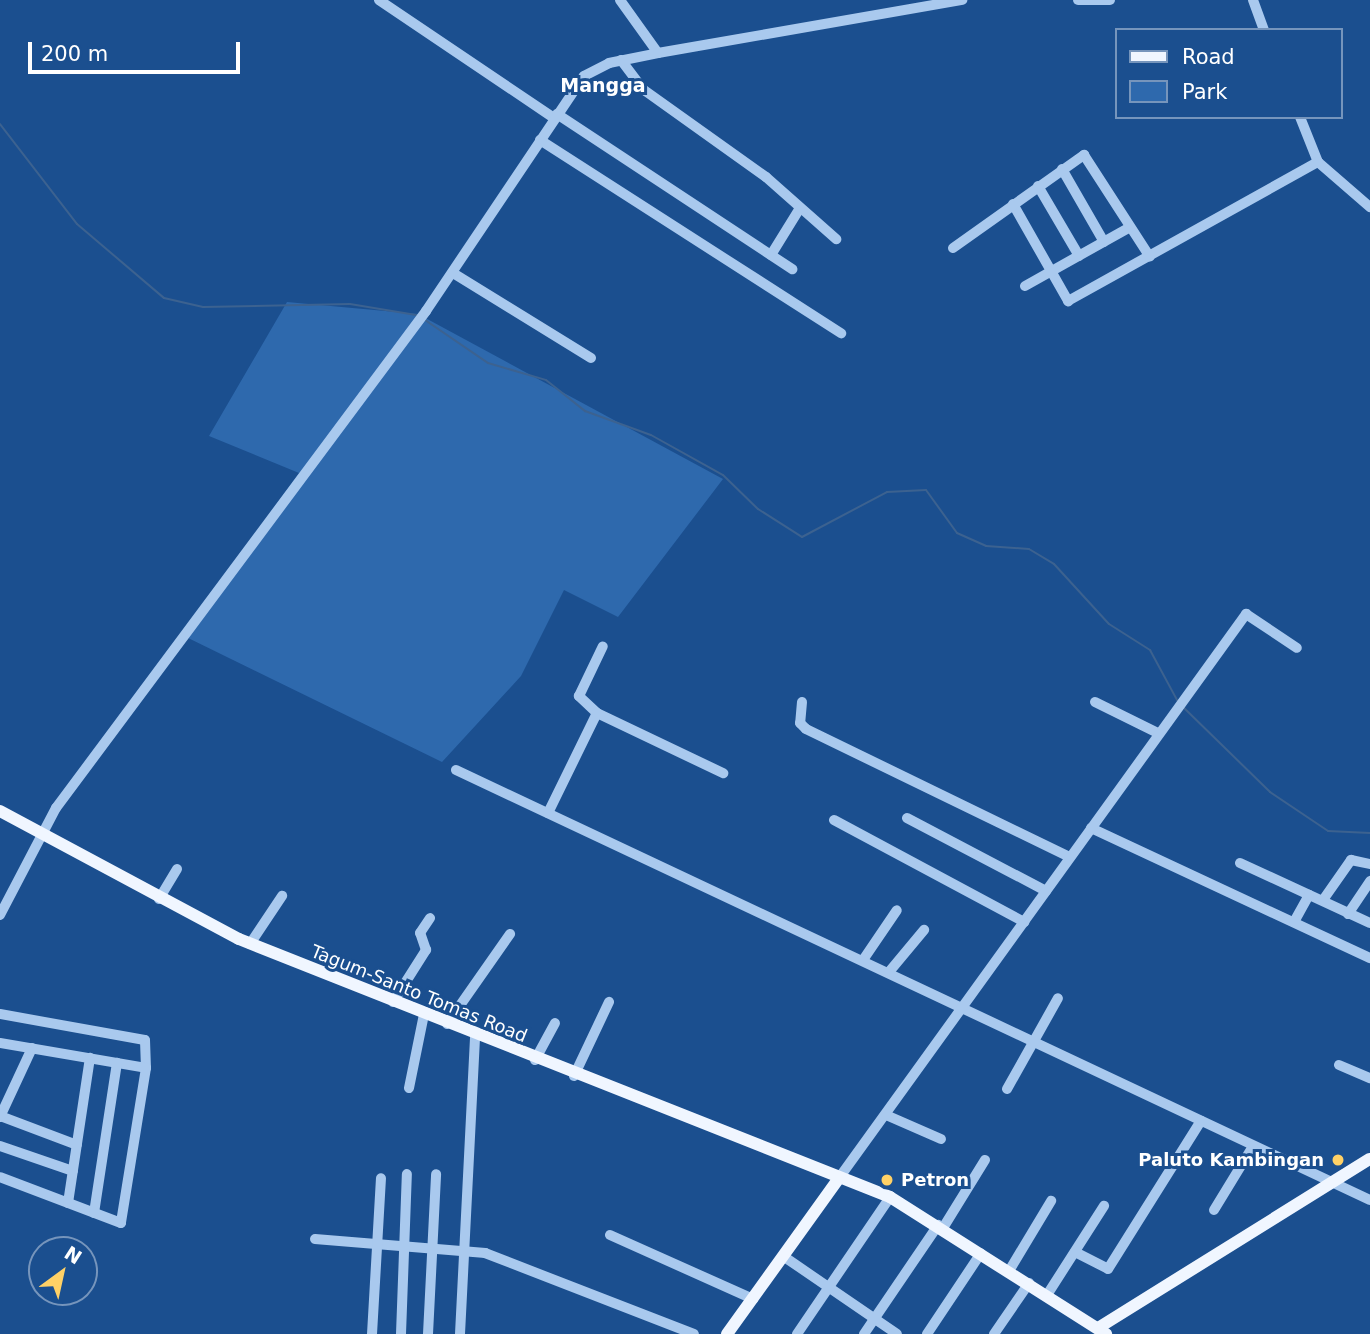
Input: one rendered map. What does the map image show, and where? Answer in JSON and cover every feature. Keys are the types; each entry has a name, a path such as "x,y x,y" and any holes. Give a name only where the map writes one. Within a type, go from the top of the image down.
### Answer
{"main road":[{"name":"Tagum-Santo Tomas Road","path":"0,811 159,898 250,944 575,1076 890,1197 941,1226 1104,1332"},
{"path":"1104,1332 1370,1160"},
{"path":"727,1334 839,1178"}],"street":[{"path":"379,0 792,269"},
{"path":"620,0 658,53"},
{"path":"0,915 41,832 453,273 556,116 591,70 658,53 962,0"},
{"path":"1078,0 1110,0"},
{"path":"1253,0 1263,28"},
{"path":"621,61 644,90 800,208 836,239"},
{"path":"1301,119 1318,162 1370,207"},
{"path":"540,140 841,332"},
{"path":"953,248 1062,169 1087,156 1150,257"},
{"path":"1013,204 1068,301 1318,162"},
{"path":"1062,169 1104,242"},
{"path":"1038,186 1079,256"},
{"path":"771,255 800,208"},
{"path":"1025,286 1130,227"},
{"path":"453,273 591,358"},
{"path":"839,1178 1184,696 1246,614 1297,648"},
{"path":"603,646 579,696 597,713 723,773"},
{"path":"802,702 806,729 1070,857"},
{"path":"1095,702 1158,733"},
{"path":"548,813 597,713"},
{"path":"456,770 1370,1200"},
{"path":"907,818 1046,891"},
{"path":"834,820 1024,922"},
{"path":"1091,828 1370,958"},
{"path":"1323,900 1351,860 1370,864"},
{"path":"1240,863 1370,923"},
{"path":"159,898 177,869"},
{"path":"1348,914 1370,881"},
{"path":"1294,922 1309,895"},
{"path":"250,944 282,896"},
{"path":"863,960 897,910"},
{"path":"393,1002 426,950 420,933 430,918"},
{"path":"889,972 924,930"},
{"path":"447,1024 510,934"},
{"path":"1007,1090 1058,998"},
{"path":"575,1076 610,1002"},
{"path":"0,1014 145,1040 146,1068 121,1223 0,1177"},
{"path":"409,1088 424,1014"},
{"path":"535,1060 555,1023"},
{"path":"460,1334 462,1248 475,1035"},
{"path":"1,1046 32,1048 146,1068"},
{"path":"32,1048 0,1117 77,1145"},
{"path":"68,1203 90,1058"},
{"path":"94,1213 117,1063"},
{"path":"1339,1065 1370,1078"},
{"path":"886,1115 941,1139"},
{"path":"1074,1252 1108,1269 1201,1121"},
{"path":"0,1146 73,1171"},
{"path":"1214,1210 1253,1146"},
{"path":"864,1334 985,1160"},
{"path":"401,1334 407,1174"},
{"path":"428,1334 436,1174"},
{"path":"372,1334 381,1178"},
{"path":"797,1334 890,1197"},
{"path":"1009,1271 1051,1201"},
{"path":"1047,1295 1104,1206"},
{"path":"610,1235 753,1299"},
{"path":"315,1239 462,1248 525,1265 694,1334"},
{"path":"927,1334 981,1253"},
{"path":"783,1256 897,1334"},
{"path":"994,1334 1028,1283"}],"green space":[{"path":"287,302 418,314 723,479 618,617 564,590 521,676 442,762 182,635 299,473 209,436"}],"waterway":[{"path":"0,124 77,224 164,298 203,307 350,304 416,315"},
{"path":"425,320 488,363 546,380 585,411 651,435 723,475 758,509 802,537 887,492 926,490 957,533 986,546 1029,549 1054,564 1109,624 1150,650 1177,700"},
{"path":"1183,707 1270,792 1328,831 1370,833"}],"place":[{"name":"Paluto Kambingan","path":"1338,1160"},
{"name":"Petron","path":"887,1180"}],"district":[{"name":"Mangga","path":"603,86"}]}
